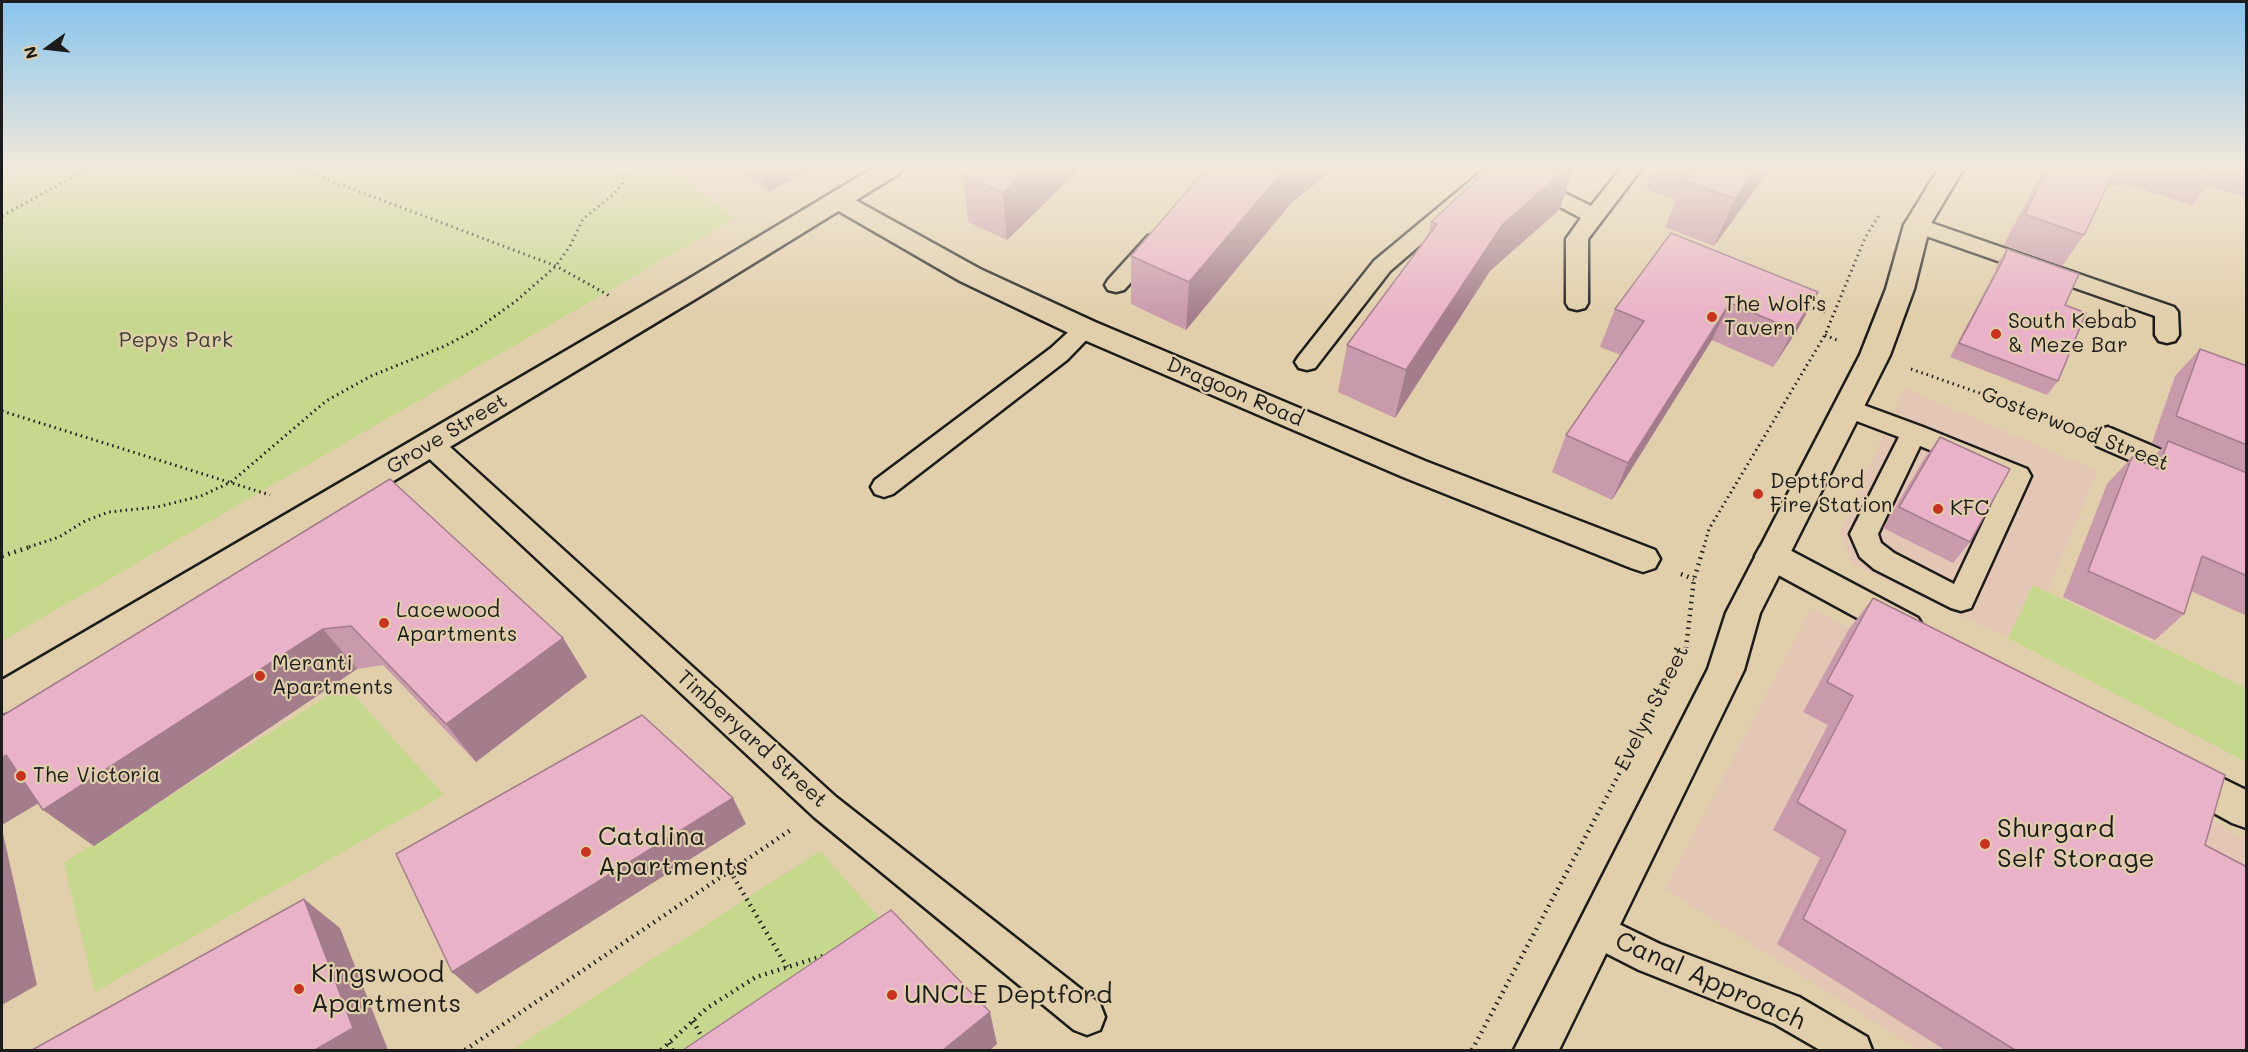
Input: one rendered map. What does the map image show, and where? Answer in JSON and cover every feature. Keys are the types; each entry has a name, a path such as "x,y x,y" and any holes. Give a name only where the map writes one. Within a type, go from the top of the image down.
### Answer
{"main road":[{"name":"Grove Street","path":"2,698 812,217"},
{"name":"Dragoon Road","path":"867,217 970,275 1085,329 1414,469 1643,559"},
{"path":"1536,1050 1726,670 1743,613 1883,338 1900,289 1917,225 1922,217"},
{"name":"Gosterwood Street","path":"2108,438 2247,499"},
{"path":"1772,556 1935,643"},
{"path":"2153,760 2247,810"}],"lane":[{"path":"1308,362 1382,266 1441,217"},
{"path":"1577,303 1577,239 1593,217"},
{"path":"1116,285 1172,224"},
{"path":"1917,225 2166,312 2167,335"},
{"path":"884,487 1059,354 1085,329"},
{"path":"1847,408 1914,433 2018,476 1961,600 1884,561 1870,549 1864,534 1914,433"},
{"name":"Timberyard Street","path":"430,444 825,807 1087,1017"},
{"name":"Canal Approach","path":"1596,930 1651,958 1786,1010 1854,1050"}],"path":[{"path":"426,217 555,266 616,299"},
{"path":"2,556 59,537 85,521 109,512 183,503 231,482 326,401 371,376 445,346 477,329 516,301 555,266 570,246 585,217"},
{"name":"Evelyn Street","path":"1472,1050 1686,648 1694,579 1712,523 1825,335 1865,237 1877,217"},
{"path":"1813,308 1825,312"},
{"path":"1825,335 1832,338"},
{"name":"Gosterwood Street","path":"1902,365 2108,438"},
{"path":"2,411 317,510"},
{"path":"465,1050 825,807"},
{"path":"730,871 787,967"},
{"path":"661,1050 706,1008 756,977 837,952"},
{"path":"693,1021 709,1050"},
{"path":"669,1043 672,1050"}],"shaded area":[{"path":"1904,388 2097,471 2048,591 2033,585 2008,638 1852,564 1840,530"},
{"name":"Shurgard Self Storage","path":"1811,608 2246,839 2246,1050 1918,1050 1665,889"}],"green space":[{"name":"Pepys Park","path":"2,217 735,218 2,641"},
{"path":"2033,585 2246,688 2246,762 2008,638"},
{"path":"345,685 444,795 95,992 64,863"},
{"path":"820,851 904,946 752,1050 512,1050"}],"building":[{"path":"1165,217 1244,217 1189,282 1131,256"},
{"path":"1436,217 1511,217 1503,224 1406,370 1347,345 1437,224 1431,222"},
{"path":"2033,217 2093,217 2084,235"},
{"path":"1671,233 1818,292 1794,330 1730,303 1628,463 1566,435 1644,321 1615,309"},
{"path":"2007,249 2079,274 2065,305 2086,313 2058,381 1959,343"},
{"path":"2200,349 2247,366 2247,445 2176,416"},
{"name":"KFC","path":"1940,437 2010,469 1970,542 1899,507"},
{"path":"2168,441 2247,473 2247,576 2202,556 2184,614 2088,571 2132,457 2158,469"},
{"path":"390,479 563,638 446,724 351,626 323,629 43,810 6,755 2,758 2,716"},
{"name":"Shurgard Self Storage","path":"1873,598 2225,775 2205,845 2247,867 2247,1050 2015,1050 1803,919 1846,831 1797,802 1853,696 1827,682"},
{"name":"Catalina Apartments","path":"642,715 733,798 452,972 396,854"},
{"path":"304,899 353,1028 315,1050 32,1050"},
{"path":"891,910 990,1012 943,1050 683,1050"}],"place":[{"name":"The Wolf's Tavern","path":"1712,317"},
{"name":"South Kebab & Meze Bar","path":"1996,334"},
{"name":"Deptford Fire Station","path":"1758,494"},
{"name":"KFC","path":"1938,509"},
{"name":"Lacewood Apartments","path":"384,623"},
{"name":"Meranti Apartments","path":"260,676"},
{"name":"The Victoria","path":"21,776"},
{"name":"Shurgard Self Storage","path":"1985,844"},
{"name":"Catalina Apartments","path":"586,852"},
{"name":"Kingswood Apartments","path":"299,989"},
{"name":"UNCLE Deptford","path":"892,995"}]}
